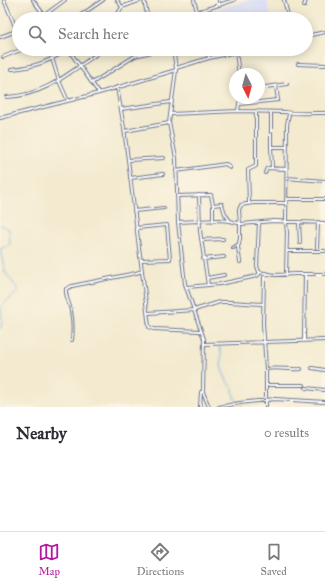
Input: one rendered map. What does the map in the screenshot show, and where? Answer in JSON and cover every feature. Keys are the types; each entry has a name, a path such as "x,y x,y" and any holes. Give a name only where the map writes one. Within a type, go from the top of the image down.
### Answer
{"street":[{"path":"4,0 12,18"},
{"path":"33,0 42,12"},
{"path":"48,12 65,0"},
{"path":"85,12 103,0"},
{"path":"117,0 122,7"},
{"path":"119,12 122,7 143,0 146,12"},
{"path":"194,0 197,12 234,0"},
{"path":"284,0 287,12"},
{"path":"304,6 306,0"},
{"path":"313,35 325,32"},
{"path":"0,37 12,33"},
{"path":"3,57 12,53"},
{"path":"12,69 31,67 56,56"},
{"path":"73,56 99,93"},
{"path":"7,96 22,96 44,88 59,80 94,56"},
{"path":"92,83 135,56"},
{"path":"175,56 176,69 169,123 176,158 178,222 184,276 194,310 202,327 205,344 203,392 208,407"},
{"path":"0,118 99,93 218,56"},
{"path":"237,56 238,68"},
{"path":"52,58 68,101"},
{"path":"298,64 325,65"},
{"path":"265,87 287,84"},
{"path":"265,101 278,100 276,86"},
{"path":"117,87 125,131 149,327 202,332"},
{"path":"121,109 172,102"},
{"path":"238,111 240,104"},
{"path":"171,114 238,111 289,114 301,112 325,112"},
{"path":"249,203 248,170 256,166 256,112"},
{"path":"271,112 272,168"},
{"path":"286,275 286,169 287,120 289,114"},
{"path":"125,131 169,123"},
{"path":"271,146 287,147"},
{"path":"128,160 164,158"},
{"path":"176,171 226,164 230,168"},
{"path":"265,173 266,169 286,169"},
{"path":"130,178 164,174"},
{"path":"286,178 325,181"},
{"path":"199,195 201,240 208,285"},
{"path":"177,196 211,195 213,205 213,221"},
{"path":"287,199 325,199"},
{"path":"240,262 238,244 240,239 239,209 241,205 249,203 287,203"},
{"path":"213,205 222,204 225,214 230,220"},
{"path":"134,211 164,208"},
{"path":"178,222 230,220 240,224 273,221 286,223 325,223"},
{"path":"299,222 300,243"},
{"path":"317,248 318,222"},
{"path":"259,223 257,266 260,272 274,276 325,274"},
{"path":"136,228 165,224 168,232 170,259 141,260"},
{"path":"201,240 222,239"},
{"path":"232,248 238,244"},
{"path":"287,251 325,251"},
{"path":"203,259 224,257"},
{"path":"72,340 73,321 66,289 72,286 142,271"},
{"path":"187,287 208,285 257,276 260,272"},
{"path":"266,407 266,369 262,323 264,277 268,274"},
{"path":"304,341 305,274"},
{"path":"207,278 224,275"},
{"path":"148,314 194,310 220,302 263,304"},
{"path":"205,344 325,340"},
{"path":"312,368 325,370"},
{"path":"266,369 301,369"},
{"path":"266,385 304,385"},
{"path":"306,388 325,390"},
{"path":"200,407 201,392 203,392"},
{"path":"219,407 266,400 325,402"}],"shaded area":[{"path":"250,0 267,0 270,12 204,12"}],"waterway":[{"path":"0,225 9,229 10,245 0,249 5,272 19,291 1,306 2,322 0,329"},
{"path":"219,346 221,352 222,370 228,383 233,388 234,398 239,402"}]}
